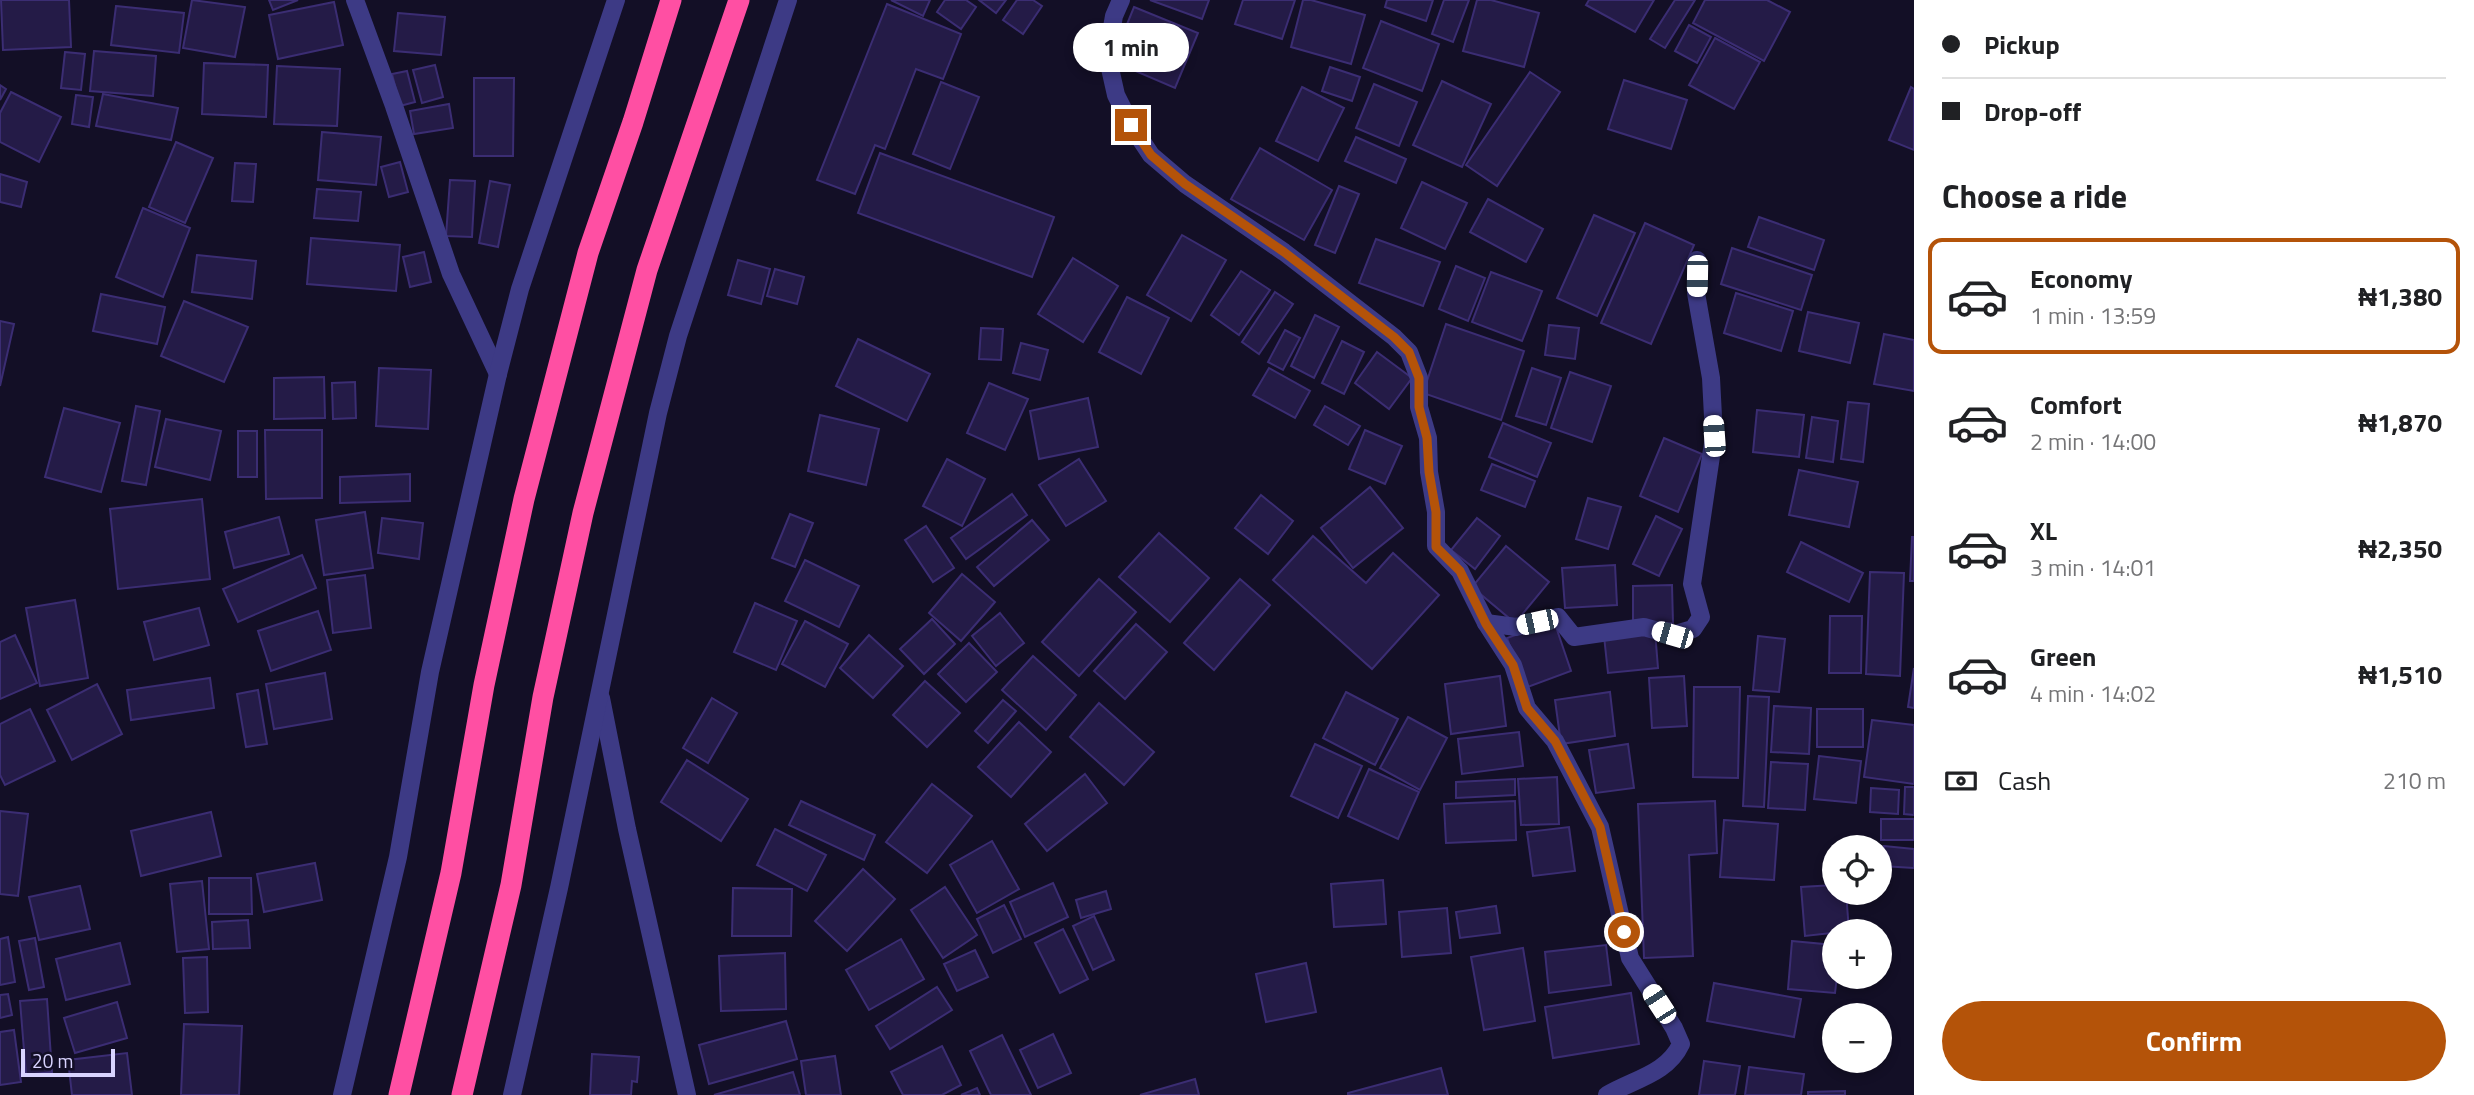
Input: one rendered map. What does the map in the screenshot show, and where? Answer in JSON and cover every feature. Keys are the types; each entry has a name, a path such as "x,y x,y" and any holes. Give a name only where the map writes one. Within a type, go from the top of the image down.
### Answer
{"highway":[{"path":"399,1095 451,873 484,685 524,499 588,253 671,0"},
{"path":"462,1095 511,885 543,697 583,513 647,270 739,0"}],"street":[{"path":"355,0 451,274 498,374"},
{"path":"342,1095 398,857 430,672 498,374 520,289 616,0"},
{"path":"512,1095 559,888 653,439 678,336 788,0"},
{"path":"1121,0 1114,16 1107,55 1116,95 1131,125 1151,155 1185,184 1317,277 1394,337 1409,352 1419,378 1419,407 1427,438 1429,472 1436,512 1436,547 1460,571 1486,624 1513,665 1527,708 1555,741 1600,827 1630,958 1674,1027 1681,1044 1675,1057 1662,1069 1626,1083 1607,1095"},
{"path":"1486,624 1516,626 1558,617 1574,637 1644,627 1672,635 1693,629 1701,617 1692,584 1714,436 1711,378 1696,293 1697,260"},
{"path":"599,690 627,829 687,1095"}],"building":[{"path":"1,0 69,0 71,47 3,50"},
{"path":"192,0 245,7 235,57 183,48"},
{"path":"269,0 298,0 273,10"},
{"path":"891,0 930,0 923,16"},
{"path":"945,0 966,0 976,7 961,29 937,12"},
{"path":"979,0 1006,0 996,13"},
{"path":"1017,0 1033,0 1042,6 1023,34 1003,20"},
{"path":"1150,0 1209,0 1202,19"},
{"path":"1243,0 1295,0 1282,39 1235,24"},
{"path":"1303,0 1365,15 1351,64 1291,47"},
{"path":"1387,0 1433,0 1426,21 1385,7"},
{"path":"1444,0 1469,0 1453,42 1432,34"},
{"path":"1477,0 1491,0 1539,13 1524,67 1463,51"},
{"path":"1589,0 1654,0 1635,32 1586,5"},
{"path":"1675,0 1695,0 1665,48 1650,39"},
{"path":"1705,0 1767,0 1790,12 1764,61 1693,23"},
{"path":"334,2 343,45 278,59 269,15"},
{"path":"887,4 961,34 943,79 916,69 885,149 875,145 855,194 817,180"},
{"path":"116,6 184,13 179,53 111,45"},
{"path":"1134,7 1198,33 1175,88 1112,61"},
{"path":"398,13 445,17 441,55 394,51"},
{"path":"1381,21 1439,44 1422,91 1363,68"},
{"path":"1689,25 1711,37 1697,63 1675,51"},
{"path":"1715,38 1760,62 1734,109 1689,85"},
{"path":"94,51 156,56 153,96 90,91"},
{"path":"65,52 85,54 81,90 61,88"},
{"path":"204,63 268,65 266,117 202,114"},
{"path":"435,65 443,97 422,103 413,70"},
{"path":"277,66 340,69 337,126 274,124"},
{"path":"1330,67 1360,77 1352,101 1322,91"},
{"path":"407,71 415,102 400,106 392,74"},
{"path":"1530,72 1560,92 1497,186 1466,165"},
{"path":"474,78 514,78 513,156 474,156"},
{"path":"1624,80 1687,100 1671,149 1608,129"},
{"path":"1442,81 1491,104 1462,167 1413,145"},
{"path":"941,82 979,97 950,169 913,154"},
{"path":"1374,84 1417,102 1399,146 1356,128"},
{"path":"0,85 6,89 0,100"},
{"path":"1302,87 1344,108 1318,161 1276,141"},
{"path":"1911,87 1914,89 1914,150 1889,140"},
{"path":"11,92 61,117 39,162 0,142 0,113"},
{"path":"103,94 178,108 171,140 96,126"},
{"path":"76,95 93,97 89,127 72,124"},
{"path":"449,104 453,128 414,134 410,111"},
{"path":"322,132 381,137 376,185 318,180"},
{"path":"1356,137 1406,159 1396,183 1345,161"},
{"path":"176,142 213,158 185,223 149,207"},
{"path":"1260,148 1332,190 1304,240 1231,199"},
{"path":"880,153 1054,217 1032,277 858,213"},
{"path":"400,162 408,192 389,197 381,167"},
{"path":"235,163 256,164 253,202 232,201"},
{"path":"0,174 27,182 21,207 0,202"},
{"path":"450,180 475,181 472,237 446,236"},
{"path":"490,181 510,185 498,247 479,243"},
{"path":"1422,182 1467,203 1445,249 1401,228"},
{"path":"1339,186 1359,194 1335,253 1315,245"},
{"path":"317,189 361,192 358,221 314,218"},
{"path":"1488,199 1543,229 1526,262 1470,232"},
{"path":"143,208 190,228 163,297 116,277"},
{"path":"1594,215 1635,233 1597,316 1557,298"},
{"path":"1759,217 1824,240 1814,270 1748,247"},
{"path":"1645,223 1694,245 1651,344 1601,323"},
{"path":"1182,235 1226,260 1191,321 1147,295"},
{"path":"311,238 400,245 396,291 307,284"},
{"path":"1376,239 1440,262 1423,306 1359,283"},
{"path":"1732,248 1812,275 1801,310 1721,284"},
{"path":"424,252 431,282 410,287 403,257"},
{"path":"197,255 256,261 252,299 192,292"},
{"path":"1073,258 1118,286 1083,342 1038,314"},
{"path":"738,260 770,269 761,304 728,295"},
{"path":"1456,266 1485,278 1468,321 1439,309"},
{"path":"775,269 804,277 797,304 767,296"},
{"path":"1241,271 1270,290 1239,335 1211,315"},
{"path":"1491,272 1542,291 1522,341 1472,322"},
{"path":"1275,292 1293,304 1259,354 1242,342"},
{"path":"1736,293 1793,311 1781,351 1724,333"},
{"path":"101,294 165,307 157,344 93,331"},
{"path":"1127,297 1169,318 1141,374 1099,352"},
{"path":"184,301 248,327 224,382 161,356"},
{"path":"1808,312 1859,323 1850,363 1799,351"},
{"path":"1315,315 1339,327 1314,378 1291,366"},
{"path":"0,321 14,324 0,386"},
{"path":"1446,324 1524,351 1501,420 1423,393"},
{"path":"1549,325 1579,328 1575,359 1545,355"},
{"path":"981,328 1003,329 1001,360 979,359"},
{"path":"1285,330 1300,338 1283,370 1268,362"},
{"path":"1884,334 1914,340 1914,391 1874,384"},
{"path":"858,339 930,374 907,421 836,386"},
{"path":"1342,341 1364,352 1344,394 1322,383"},
{"path":"1021,343 1048,350 1040,380 1013,373"},
{"path":"1377,352 1412,378 1389,409 1355,383"},
{"path":"379,368 431,370 428,429 376,426"},
{"path":"1269,368 1310,391 1295,418 1253,395"},
{"path":"1532,368 1561,378 1546,425 1516,416"},
{"path":"1570,372 1611,386 1592,442 1551,428"},
{"path":"324,377 325,418 274,419 274,378"},
{"path":"355,382 356,418 333,419 332,383"},
{"path":"989,383 1028,399 1005,450 967,433"},
{"path":"1088,398 1098,447 1039,459 1030,411"},
{"path":"1848,402 1869,404 1863,462 1841,459"},
{"path":"136,406 160,411 146,485 122,481"},
{"path":"1325,406 1360,426 1348,445 1314,425"},
{"path":"64,408 120,423 101,492 45,477"},
{"path":"1757,410 1804,415 1799,457 1753,452"},
{"path":"820,415 879,429 866,485 808,471"},
{"path":"1812,417 1838,421 1833,462 1806,458"},
{"path":"166,419 221,431 210,480 155,467"},
{"path":"1503,423 1551,443 1537,477 1489,457"},
{"path":"265,430 322,430 322,498 266,499"},
{"path":"1365,430 1402,446 1385,484 1349,469"},
{"path":"238,431 257,431 257,477 238,477"},
{"path":"1664,438 1702,454 1678,512 1640,496"},
{"path":"947,459 985,479 962,526 923,506"},
{"path":"1079,459 1106,501 1066,526 1039,485"},
{"path":"1492,464 1535,481 1525,507 1481,490"},
{"path":"1799,470 1858,482 1849,527 1789,515"},
{"path":"410,474 410,501 340,503 340,477"},
{"path":"1370,487 1403,528 1353,568 1321,528"},
{"path":"1012,494 1027,515 966,559 951,538"},
{"path":"1261,495 1293,521 1268,554 1235,528"},
{"path":"1588,498 1621,507 1608,549 1576,539"},
{"path":"202,499 210,579 118,589 110,509"},
{"path":"365,512 373,568 324,575 316,520"},
{"path":"790,514 813,523 795,567 772,558"},
{"path":"1656,516 1682,529 1659,576 1633,564"},
{"path":"279,517 289,554 234,568 225,532"},
{"path":"382,518 423,523 419,559 378,553"},
{"path":"1477,518 1500,536 1475,569 1451,550"},
{"path":"1032,520 1049,540 994,586 977,567"},
{"path":"926,526 954,568 933,582 905,540"},
{"path":"1159,533 1209,578 1170,622 1119,577"},
{"path":"1313,536 1366,583 1393,553 1439,595 1372,669 1273,580"},
{"path":"1912,537 1914,581 1910,581"},
{"path":"1801,542 1863,573 1849,602 1787,572"},
{"path":"1506,546 1549,582 1515,623 1472,587"},
{"path":"302,555 316,588 238,622 223,589"},
{"path":"805,560 859,586 839,627 785,601"},
{"path":"1615,565 1617,605 1565,608 1562,568"},
{"path":"1870,572 1904,573 1900,676 1866,674"},
{"path":"962,574 995,602 961,641 929,613"},
{"path":"365,575 371,628 333,633 327,580"},
{"path":"1099,579 1136,612 1079,676 1042,642"},
{"path":"1240,579 1270,605 1214,670 1184,643"},
{"path":"1672,585 1673,623 1633,623 1633,586"},
{"path":"75,600 88,678 40,686 26,608"},
{"path":"755,603 797,621 776,670 734,652"},
{"path":"199,608 209,645 154,660 144,622"},
{"path":"318,611 331,650 271,671 258,631"},
{"path":"1000,613 1024,643 996,666 972,636"},
{"path":"1830,616 1862,616 1861,673 1829,673"},
{"path":"932,619 955,644 924,674 900,649"},
{"path":"805,621 848,644 825,687 782,664"},
{"path":"1554,621 1571,671 1525,688 1507,638"},
{"path":"1136,624 1167,652 1125,699 1094,671"},
{"path":"1655,631 1658,668 1608,673 1604,636"},
{"path":"15,635 37,683 0,699 0,642"},
{"path":"869,635 903,666 873,698 840,668"},
{"path":"1758,636 1785,639 1779,692 1753,690"},
{"path":"969,643 997,672 966,702 938,674"},
{"path":"1033,656 1076,695 1046,730 1002,690"},
{"path":"1914,668 1914,708 1908,707"},
{"path":"325,673 332,719 274,729 266,684"},
{"path":"1500,676 1506,726 1451,734 1445,684"},
{"path":"1684,676 1687,726 1652,728 1649,678"},
{"path":"210,678 214,708 131,720 127,690"},
{"path":"925,681 960,713 927,747 893,715"},
{"path":"97,684 122,734 72,760 47,710"},
{"path":"1694,687 1740,687 1738,778 1693,777"},
{"path":"258,690 267,744 246,747 237,694"},
{"path":"1346,692 1398,719 1375,765 1323,738"},
{"path":"1610,692 1615,736 1561,744 1555,700"},
{"path":"1748,696 1769,697 1764,807 1743,806"},
{"path":"712,698 737,713 708,763 683,748"},
{"path":"1003,700 1016,711 988,743 975,731"},
{"path":"1099,703 1154,752 1124,785 1070,737"},
{"path":"1774,706 1811,708 1809,754 1771,752"},
{"path":"30,709 55,761 5,785 0,775 0,724"},
{"path":"1817,709 1863,709 1863,747 1817,747"},
{"path":"1408,717 1447,738 1420,790 1380,768"},
{"path":"1872,720 1914,725 1914,784 1864,777"},
{"path":"1019,722 1051,752 1011,797 978,767"},
{"path":"1519,732 1523,766 1462,774 1458,739"},
{"path":"1315,744 1362,766 1338,818 1291,796"},
{"path":"1628,744 1634,788 1596,793 1589,750"},
{"path":"1819,756 1861,761 1856,803 1814,799"},
{"path":"687,760 748,799 721,841 661,802"},
{"path":"1771,762 1808,764 1805,810 1768,808"},
{"path":"1369,769 1419,792 1398,839 1348,816"},
{"path":"1085,774 1107,803 1047,851 1025,824"},
{"path":"1557,777 1559,824 1521,825 1518,779"},
{"path":"1515,779 1515,795 1456,798 1456,782"},
{"path":"932,784 972,816 927,873 886,842"},
{"path":"1905,787 1914,787 1914,815 1904,814"},
{"path":"1871,788 1899,790 1898,814 1870,812"},
{"path":"801,801 875,835 864,860 789,825"},
{"path":"1515,801 1516,840 1446,843 1444,804"},
{"path":"1715,801 1717,853 1689,855 1693,956 1644,958 1638,804"},
{"path":"0,811 28,814 18,896 0,894"},
{"path":"211,812 221,856 141,876 131,831"},
{"path":"1881,819 1914,819 1914,840 1892,840 1892,835 1881,835"},
{"path":"1724,820 1778,824 1774,880 1720,877"},
{"path":"1569,827 1575,871 1533,876 1527,832"},
{"path":"775,829 826,855 807,891 757,865"},
{"path":"992,841 1019,889 977,913 950,865"},
{"path":"1892,847 1914,849 1914,868 1892,867"},
{"path":"315,863 322,900 264,912 257,874"},
{"path":"863,869 895,899 847,951 815,921"},
{"path":"209,878 251,878 252,914 209,914"},
{"path":"1383,880 1386,924 1334,927 1331,884"},
{"path":"202,881 209,949 177,952 170,884"},
{"path":"1053,883 1068,917 1025,937 1010,902"},
{"path":"80,886 90,929 39,940 29,897"},
{"path":"1822,886 1822,905 1847,905 1848,919 1822,919 1822,934 1805,936 1801,887"},
{"path":"945,887 977,935 943,958 911,910"},
{"path":"733,888 792,889 791,936 732,936"},
{"path":"1106,891 1111,909 1081,918 1076,900"},
{"path":"1004,905 1021,939 993,953 977,919"},
{"path":"1496,906 1500,933 1460,938 1456,912"},
{"path":"1447,908 1451,953 1402,957 1399,912"},
{"path":"1094,916 1114,960 1093,970 1073,926"},
{"path":"248,920 250,948 213,949 212,922"},
{"path":"1063,929 1088,979 1060,993 1035,943"},
{"path":"8,937 15,982 0,985 0,939"},
{"path":"35,938 44,987 29,990 19,941"},
{"path":"901,939 924,979 869,1010 846,970"},
{"path":"1792,941 1822,944 1822,989 1835,989 1835,993 1788,989"},
{"path":"120,943 130,984 66,1000 56,959"},
{"path":"1606,945 1611,985 1549,993 1545,952"},
{"path":"1523,948 1535,1021 1484,1030 1471,957"},
{"path":"975,950 988,977 957,991 944,964"},
{"path":"785,953 786,1009 721,1011 719,956"},
{"path":"207,957 208,1012 185,1013 183,958"},
{"path":"1306,963 1316,1012 1266,1022 1256,974"},
{"path":"1714,983 1801,999 1794,1037 1707,1021"},
{"path":"937,987 952,1010 890,1049 876,1026"},
{"path":"1631,993 1639,1044 1553,1058 1545,1007"},
{"path":"8,994 12,1015 0,1018 0,995"},
{"path":"47,999 52,1072 26,1075 20,1001"},
{"path":"117,1002 127,1038 75,1053 64,1018"},
{"path":"786,1021 797,1059 709,1084 699,1045"},
{"path":"184,1024 242,1026 239,1095 181,1095"},
{"path":"14,1030 21,1082 0,1085 0,1032"},
{"path":"1053,1034 1071,1073 1038,1088 1020,1050"},
{"path":"1002,1035 1031,1095 991,1095 970,1051"},
{"path":"942,1046 961,1085 942,1095 903,1095 891,1072"},
{"path":"127,1053 132,1095 72,1095 68,1060"},
{"path":"592,1054 639,1057 637,1082 632,1081 631,1095 590,1095"},
{"path":"835,1056 841,1095 806,1095 801,1061"},
{"path":"1704,1061 1740,1066 1735,1095 1699,1095"},
{"path":"1749,1067 1804,1074 1801,1095 1745,1095"},
{"path":"1441,1068 1448,1095 1348,1095 1348,1093"},
{"path":"793,1072 800,1095 714,1095"},
{"path":"1195,1079 1199,1095 1140,1095"},
{"path":"977,1088 980,1095 961,1095"},
{"path":"1845,1091 1845,1095 1808,1095 1808,1092"}],"route":[{"path":"1131,125 1151,155 1185,184 1284,252 1394,337 1409,352 1419,378 1419,407 1427,438 1429,472 1436,512 1436,547 1460,571 1486,624 1513,665 1527,708 1555,741 1600,827 1624,932"}]}
